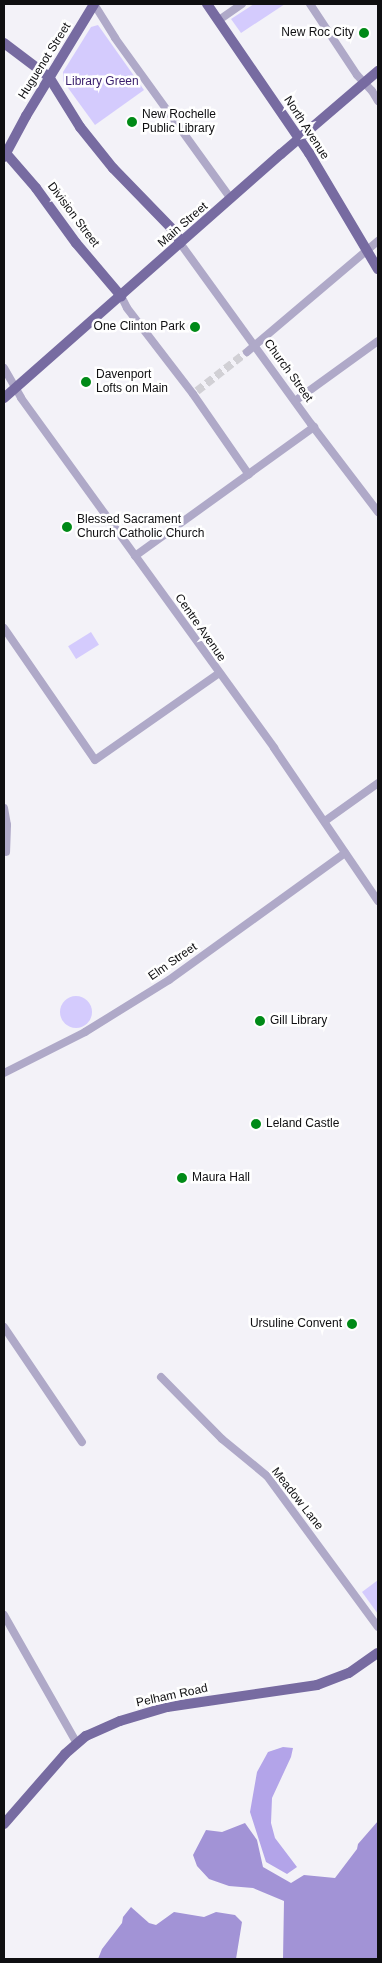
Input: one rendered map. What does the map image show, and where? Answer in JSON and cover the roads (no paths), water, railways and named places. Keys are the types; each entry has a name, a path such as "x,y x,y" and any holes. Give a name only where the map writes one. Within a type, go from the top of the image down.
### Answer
{"main road":[{"name":"Huguenot Street","path":"5,154 94,4"},
{"name":"North Avenue","path":"207,4 299,138 378,269"},
{"path":"4,43 49,77 80,126 112,168 176,233 180,243"},
{"name":"Main Street","path":"4,398 299,138 378,71"},
{"name":"Division Street","path":"5,154 120,296"},
{"name":"Pelham Road","path":"4,1824 76,1742 120,1721 167,1707 317,1685 349,1673 378,1653"}],"street":[{"path":"94,4 115,38 231,199"},
{"path":"219,20 242,4"},
{"path":"310,4 378,101"},
{"path":"247,352 378,241"},
{"name":"Church Street","path":"180,243 378,512"},
{"path":"120,296 127,308 195,392 249,475"},
{"path":"295,401 378,341"},
{"name":"Centre Avenue","path":"4,368 16,388 378,901"},
{"path":"135,556 314,427"},
{"path":"4,628 95,760 218,674"},
{"path":"324,822 378,783"},
{"path":"4,808 7,825 6,852"},
{"name":"Elm Street","path":"4,1074 85,1032 169,980 345,852"},
{"path":"4,1326 82,1442"},
{"name":"Meadow Lane","path":"161,1377 222,1439 268,1476 378,1627"},
{"path":"4,1615 76,1742"}],"tunnel":[{"path":"197,391 247,352"}],"place":[{"name":"New Roc City","path":"364,33"},
{"name":"New Rochelle Public Library","path":"132,122"},
{"name":"One Clinton Park","path":"195,327"},
{"name":"Davenport Lofts on Main","path":"86,382"},
{"name":"Blessed Sacrament Church Catholic Church","path":"67,527"},
{"name":"Gill Library","path":"260,1021"},
{"name":"Leland Castle","path":"256,1124"},
{"name":"Maura Hall","path":"182,1178"},
{"name":"Ursuline Convent","path":"352,1324"}],"park label":[{"name":"Library Green","path":"102,82"}]}
